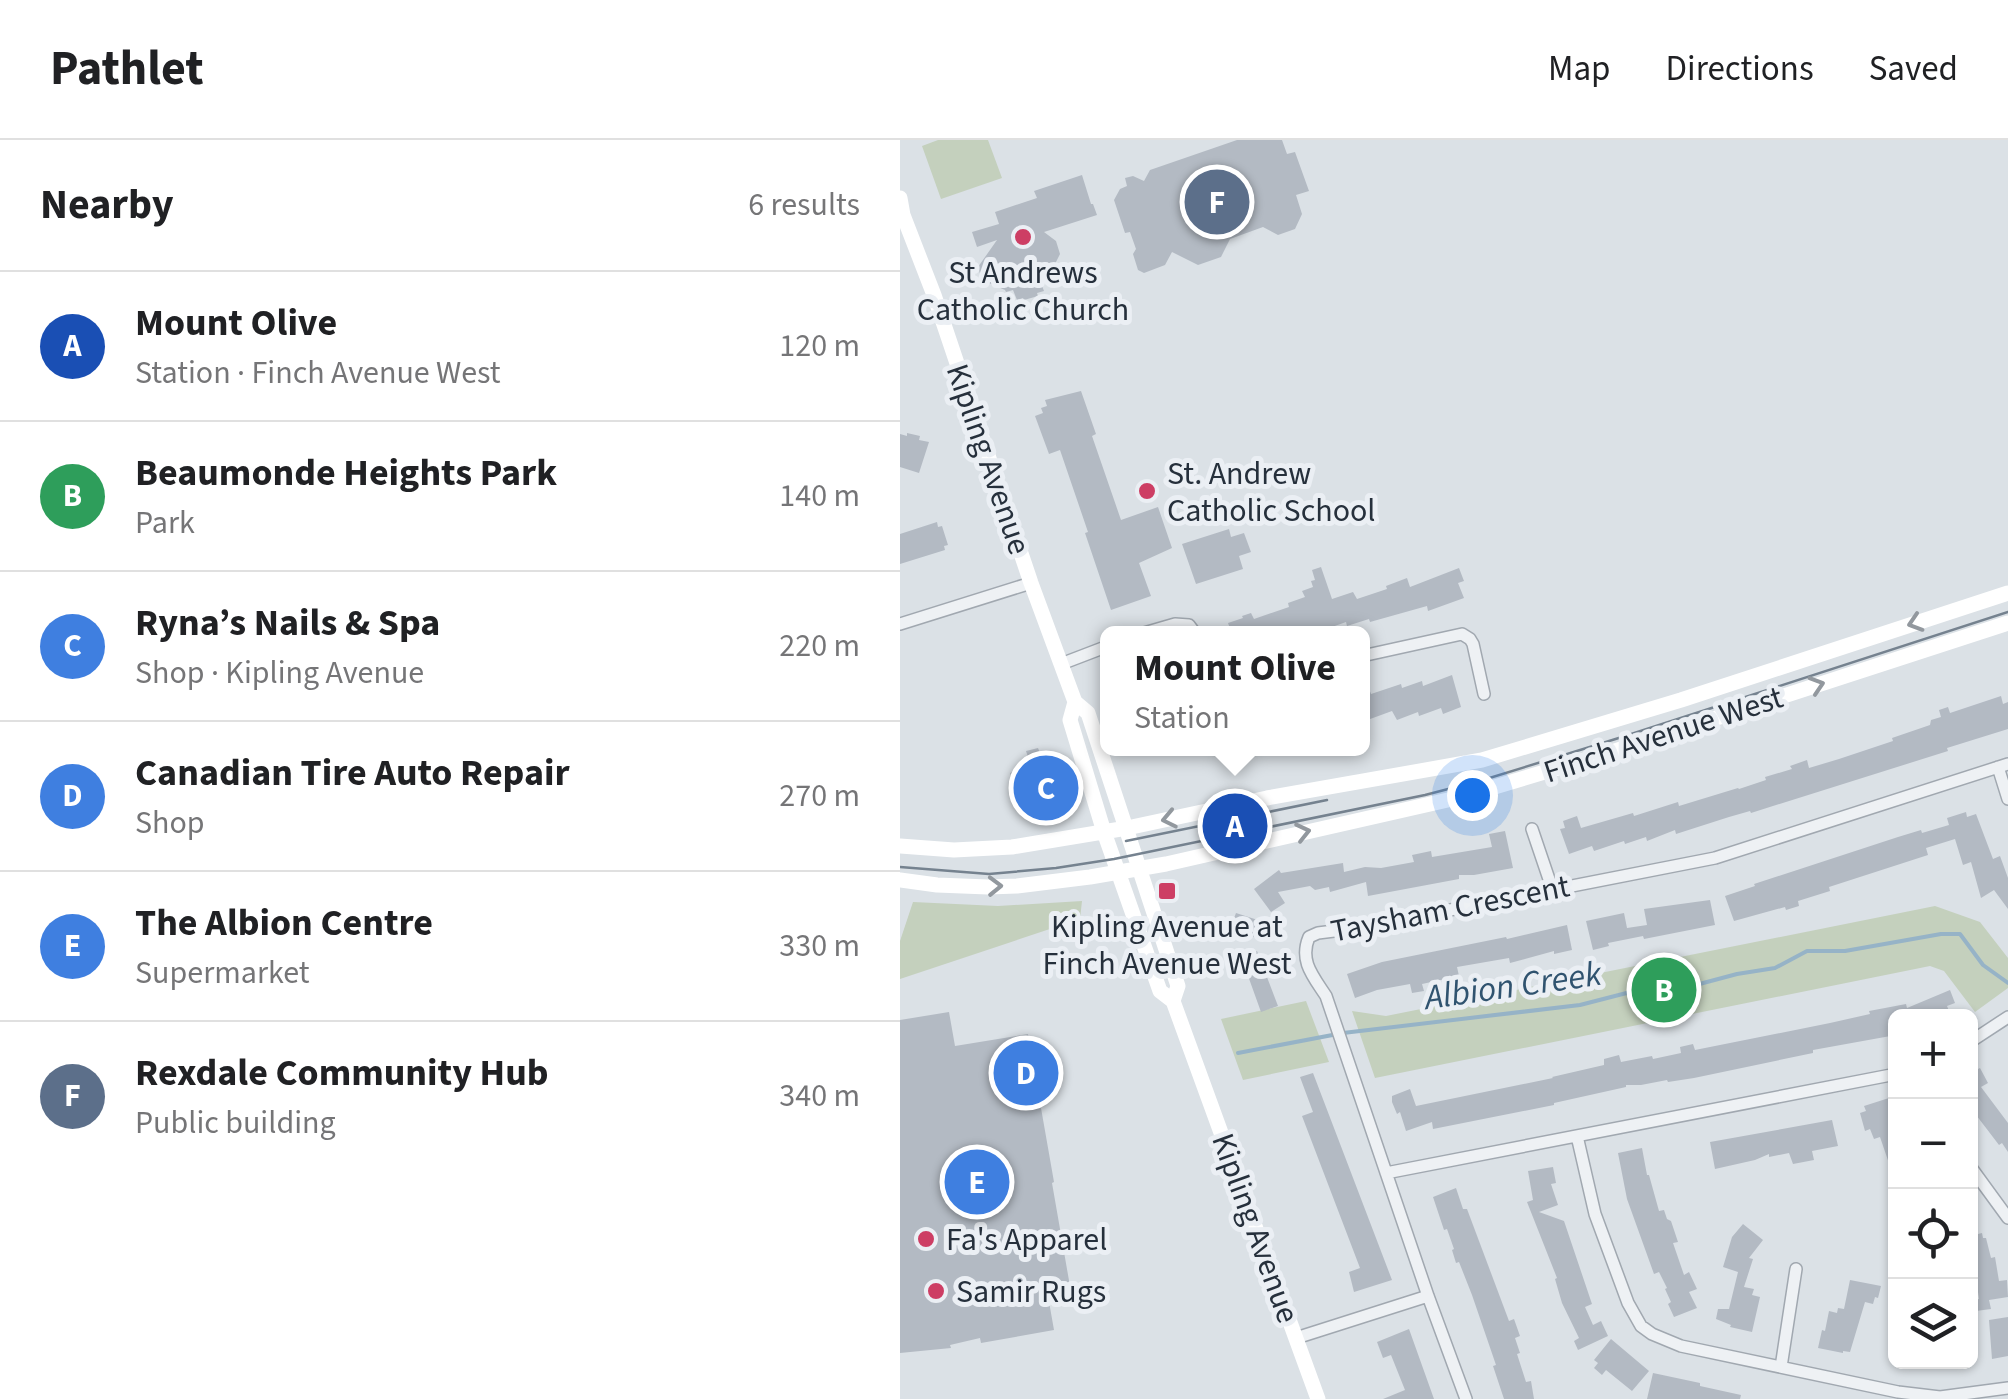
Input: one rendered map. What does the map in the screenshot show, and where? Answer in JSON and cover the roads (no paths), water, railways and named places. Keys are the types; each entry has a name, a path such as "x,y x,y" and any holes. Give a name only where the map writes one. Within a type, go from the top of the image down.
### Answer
{"main road":[{"name":"Kipling Avenue","path":"901,207 1030,583 1076,702 1088,713 1100,748"},
{"name":"Finch Avenue West","path":"900,846 982,850 1104,832 1482,760 2008,593"},
{"name":"Finch Avenue West","path":"900,880 1017,886 1140,869 1461,797 2008,623"},
{"name":"Kipling Avenue","path":"1076,702 1070,720 1104,832 1160,990 1173,1001 1318,1399"},
{"name":"Kipling Avenue","path":"1103,756 1178,986 1173,1001"}],"street":[{"path":"900,624 1030,583"},
{"path":"1370,654 1462,634 1473,644 1484,694"},
{"path":"1061,664 1100,649"},
{"path":"2003,766 2008,798"},
{"name":"Taysham Crescent","path":"1466,1399 1326,996 1304,962 1309,937 1715,858 2003,766"},
{"path":"1532,829 1552,888"},
{"path":"1978,1037 2005,1019"},
{"path":"1386,1173 1888,1076"},
{"path":"1577,1136 1594,1214 1628,1303 1641,1326 1652,1334 1681,1346 1898,1392 1940,1397 2008,1388"},
{"path":"1978,1177 2008,1218"},
{"path":"1780,1367 1796,1269"},
{"path":"1296,1338 1428,1296"}],"waterway":[{"name":"Albion Creek","path":"1238,1053 1343,1033 1580,1005 1646,988 1677,990 1775,968 1807,951 1845,951 1941,934 1960,934 1983,965 2008,983"}],"tram line":[{"path":"900,867 989,874 1056,868 1425,795 1622,737 2008,612"},
{"path":"1126,841 1327,800"}],"place":[{"name":"Rexdale Community Hub","path":"1217,202"},
{"name":"St Andrews Catholic Church","path":"1023,237"},
{"name":"St. Andrew Catholic School","path":"1147,491"},
{"name":"Ryna’s Nails & Spa","path":"1046,788"},
{"name":"Mount Olive","path":"1235,826"},
{"name":"Kipling Avenue at Finch Avenue West","path":"1167,891"},
{"name":"Beaumonde Heights Park","path":"1664,990"},
{"name":"Canadian Tire Auto Repair","path":"1026,1073"},
{"name":"The Albion Centre","path":"977,1182"},
{"name":"Fa's Apparel","path":"926,1239"},
{"name":"Samir Rugs","path":"936,1291"}]}
